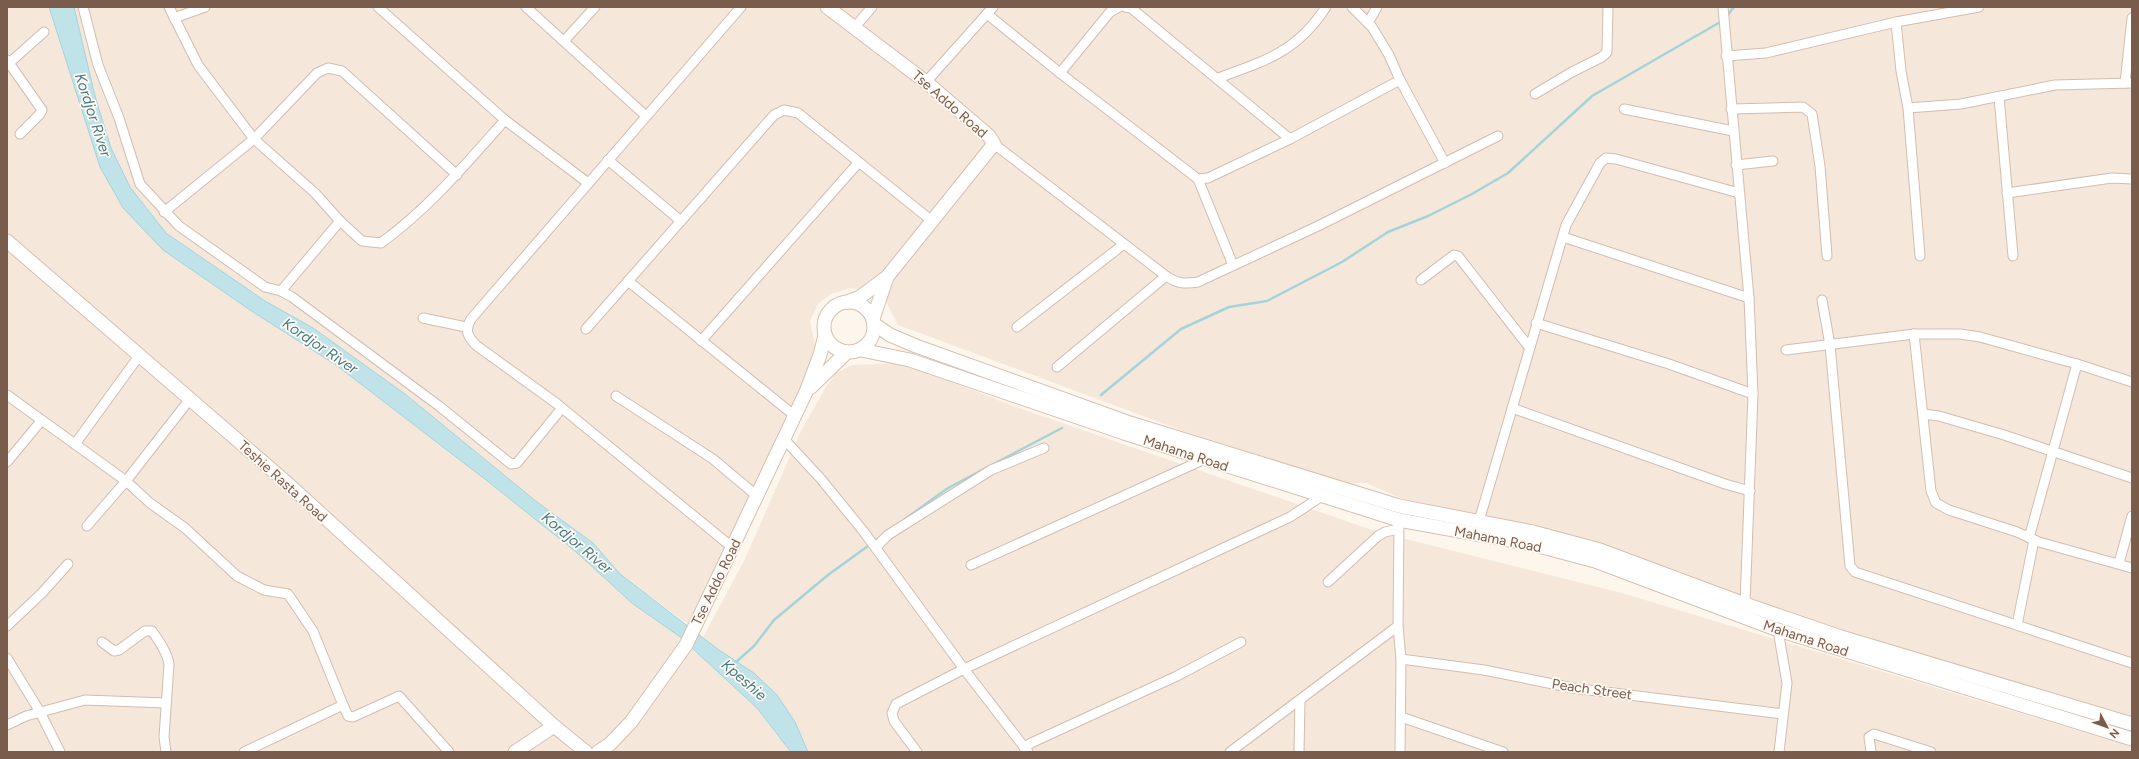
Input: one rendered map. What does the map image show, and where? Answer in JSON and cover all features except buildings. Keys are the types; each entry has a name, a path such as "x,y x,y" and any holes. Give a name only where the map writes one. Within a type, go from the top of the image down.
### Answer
{"street":[{"path":"83,7 98,65 119,118 140,184 164,212 179,226 266,287 281,291 439,406 511,464 517,463 562,408"},
{"path":"169,7 198,65 254,139 315,193 340,221 362,241 381,243 406,225 457,175 505,120"},
{"path":"174,18 205,7"},
{"path":"378,7 505,120 588,182"},
{"path":"526,7 646,116"},
{"path":"564,41 595,7"},
{"path":"733,548 562,408 477,346 468,337 466,327 471,319 588,182 741,7"},
{"name":"Tse Addo Road","path":"827,7 926,82 989,136 994,144 887,277 860,297 847,302"},
{"path":"854,28 872,7"},
{"path":"1060,73 1110,12 1119,7"},
{"path":"1125,7 1131,8 1218,78 1290,139"},
{"path":"1218,78 1272,58 1294,44 1320,17 1326,7"},
{"path":"1352,7 1368,23 1389,55 1400,80 1445,163"},
{"path":"1368,23 1377,7"},
{"path":"1534,94 1602,57 1607,52 1608,7"},
{"path":"1726,56 1766,53 1896,22 1979,7"},
{"path":"926,82 990,10 1060,73 1198,179 1233,265"},
{"path":"1723,11 1748,298 1753,394 1746,604"},
{"path":"1908,108 1961,104 2055,85 2129,83 2132,18"},
{"path":"1896,22 1901,71 1908,108 1920,256"},
{"path":"20,134 40,114 42,110 8,63 44,32"},
{"path":"164,212 254,139 317,73 328,68 342,71 457,175"},
{"path":"1198,179 1208,178 1290,139 1400,80"},
{"path":"1999,97 2012,256"},
{"path":"1731,109 1803,107 1812,114 1820,166 1826,256"},
{"path":"1624,109 1733,131"},
{"path":"586,329 774,115 784,110 798,113 932,221"},
{"path":"994,144 1166,276 1176,283 1186,284 1198,282 1498,136"},
{"path":"1479,521 1566,225 1596,170 1606,158 1616,159 1739,193"},
{"path":"608,160 681,221"},
{"path":"1736,166 1773,161"},
{"path":"701,341 860,162"},
{"path":"2007,193 2112,178 2132,179"},
{"path":"281,291 340,221"},
{"path":"1562,237 1748,298"},
{"name":"Teshie Rasta Road","path":"7,241 286,483 554,726 586,752"},
{"path":"1017,327 1124,244"},
{"path":"1421,280 1448,258 1454,255 1458,256 1529,347"},
{"path":"1057,367 1166,276"},
{"name":"Tse Addo Road","path":"874,322 887,277"},
{"path":"628,281 795,416"},
{"path":"1822,300 1830,345 1850,566 1856,572 2132,663"},
{"path":"847,302 863,306 874,322 873,334 869,343 861,350 846,352 837,350 829,344 824,335 823,326 825,317 831,309 838,304 847,302"},
{"path":"422,318 466,327"},
{"name":"Mahama Road","path":"874,322 890,335 916,346 1130,423 1399,506 1569,540 1842,637 2132,724"},
{"path":"1536,323 1669,364 1753,394"},
{"path":"1914,334 1931,491 1936,503 1949,510 2032,539 2132,568"},
{"path":"1786,350 1914,334 1960,334 1980,337 2077,364 2132,382"},
{"name":"Tse Addo Road","path":"598,752 610,744 631,722 686,645 806,392 820,355 824,335"},
{"name":"Mahama Road","path":"861,350 910,360 1204,459 1322,496 1398,524 1531,544 1595,561 1778,630 2132,739"},
{"name":"Tse Addo Road","path":"806,392 846,352"},
{"path":"75,444 139,356"},
{"path":"2018,625 2032,539 2077,364"},
{"path":"7,395 126,481 150,503 185,528 237,576 264,590 288,594 313,631 348,716 353,717 399,696 449,752"},
{"path":"616,396 713,459 757,496"},
{"path":"87,526 126,481 190,399"},
{"path":"1512,408 1725,484 1750,490"},
{"path":"1923,414 1939,416 2004,435 2053,453 2124,474 2132,478"},
{"path":"7,462 41,421"},
{"path":"784,439 821,479 876,547 964,669 1026,750 1031,743 1177,676 1241,642"},
{"path":"876,547 888,535 991,470 1044,448"},
{"path":"971,565 1204,459"},
{"path":"917,752 894,721 892,713 896,704 964,669 1290,517 1322,496"},
{"path":"2119,563 2132,516"},
{"path":"1328,582 1378,536 1398,524"},
{"path":"1398,524 1398,626 1401,659 1400,752"},
{"path":"7,626 42,593 68,564"},
{"path":"1230,752 1398,626"},
{"path":"1778,630 1787,683 1779,752"},
{"path":"102,642 114,651 119,650 145,631 152,631 168,657 169,677 164,737 166,752"},
{"path":"7,658 40,712 60,752"},
{"name":"Peach Street","path":"1401,659 1484,670 1573,688 1783,714"},
{"path":"7,724 40,712 85,700 166,703"},
{"path":"1299,752 1300,700"},
{"path":"244,752 343,705"},
{"path":"1401,717 1494,751 1503,752"},
{"path":"515,752 554,726"},
{"path":"1871,752 1869,737 1874,734 1931,752"}],"shaded area":[{"path":"7,7 49,7 100,167 163,250 253,312 336,365 490,483 575,551 633,604 679,636 757,708 791,752 7,752"},
{"path":"74,7 2132,7 2132,717 1765,607 1679,571 1574,538 1417,505 1366,483 1346,483 1186,432 898,325 885,300 870,292 851,288 831,294 818,304 810,321 815,345 812,374 693,628 620,574 593,543 537,502 405,394 313,328 265,301 166,233 130,187 111,148 95,96"},
{"path":"904,363 1013,406 1378,532 1622,593 2132,747 2132,752 808,752 719,650 703,637 744,561 802,429 826,387 836,373 852,365"}],"water":[{"path":"49,7 74,7 95,96 111,148 130,187 166,233 265,301 313,328 405,394 537,502 593,543 620,574 719,650 754,673 777,695 795,722 808,752 791,752 757,708 679,636 633,604 575,551 490,483 336,365 253,312 163,250 123,208 100,167"}],"waterway":[{"path":"1727,16 1734,7"},
{"path":"1101,395 1181,329 1229,307 1267,301 1342,262 1388,232 1428,216 1472,194 1508,173 1592,96 1722,21"},
{"path":"905,519 948,488 1062,428"},
{"name":"Kpeshie","path":"735,663 754,646 774,620 828,575 879,538"}],"water label":[{"name":"Kordjor River","path":"93,115"},
{"name":"Kordjor River","path":"320,346"},
{"name":"Kordjor River","path":"577,543"}]}
